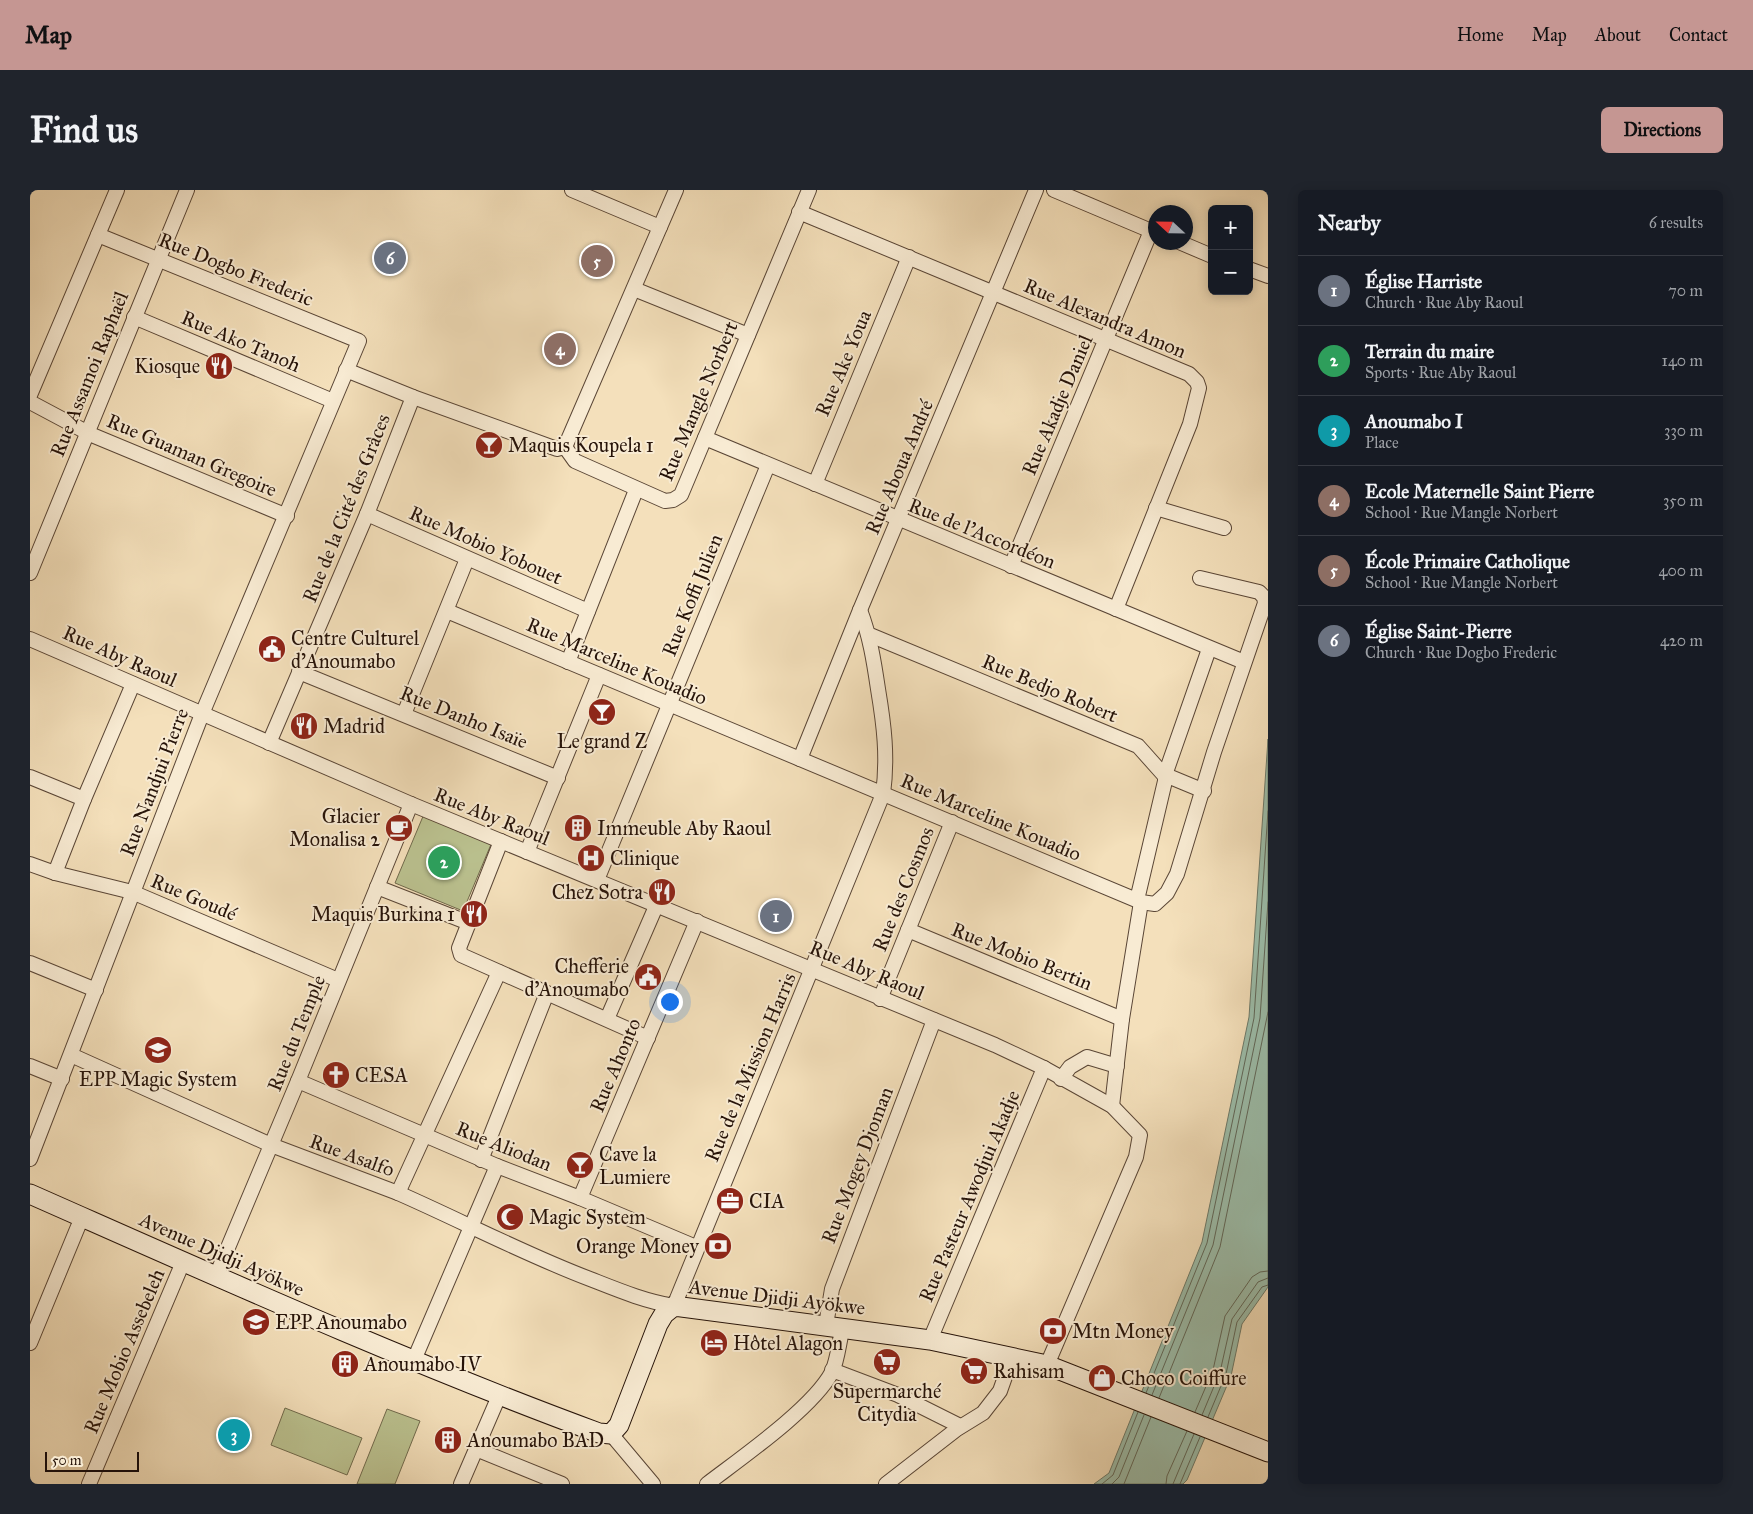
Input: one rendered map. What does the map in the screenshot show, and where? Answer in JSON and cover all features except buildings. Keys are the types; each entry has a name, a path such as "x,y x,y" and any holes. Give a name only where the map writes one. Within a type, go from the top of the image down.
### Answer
{"street":[{"path":"30,396 117,190"},
{"name":"Rue Assamoi Raphaël","path":"30,573 86,432 187,190"},
{"path":"572,190 660,227"},
{"path":"346,370 413,397 557,449 565,447 676,190"},
{"name":"Rue Mangle Norbert","path":"565,447 575,461 636,490 665,501 673,500 681,495 809,190"},
{"name":"Rue Aboua André","path":"800,760 860,610 1036,190"},
{"path":"1054,190 1148,230"},
{"name":"Rue Alexandra Amon","path":"799,212 1189,374 1197,382 1199,388 1190,424 1116,610"},
{"name":"Rue Dogbo Frederic","path":"98,235 359,341"},
{"name":"Rue Akadje Daniel","path":"1011,566 1148,244"},
{"path":"1193,248 1208,254"},
{"name":"Rue Ake Youa","path":"814,484 909,258"},
{"path":"1253,270 1268,276"},
{"path":"634,289 748,335"},
{"name":"Rue Ako Tanoh","path":"134,317 333,401"},
{"name":"Rue Nandjui Pierre","path":"30,1159 202,714 287,516 359,341"},
{"name":"Rue de la Cité des Grâces","path":"269,744 367,514 413,397"},
{"name":"Rue Guaman Gregoire","path":"30,402 86,432 287,516"},
{"name":"Rue de l'Accordéon","path":"705,438 898,520 1244,662"},
{"name":"Rue Koffi Julien","path":"597,880 768,465"},
{"path":"568,662 636,490"},
{"path":"1156,508 1224,528"},
{"name":"Rue Mobio Yobouet","path":"367,514 588,611"},
{"path":"404,714 467,559"},
{"path":"1139,901 1155,904 1167,893 1178,874 1214,752 1265,603 1264,597 1259,592 1200,578"},
{"name":"Rue de la Mission Harris","path":"674,1306 696,1247 883,794 887,767 887,744 870,635 860,610"},
{"name":"Rue Marceline Kouadio","path":"447,611 1139,901"},
{"name":"Rue Bedjo Robert","path":"870,635 1138,746 1157,770 1164,775 1204,791"},
{"name":"Rue Aby Raoul","path":"30,639 411,804 697,920 880,999 995,1045 1044,1068 1112,1106 1140,1135 1136,1157 1047,1366"},
{"path":"1112,1106 1139,901 1166,781 1164,775 1209,649"},
{"name":"Rue Danho Isaïe","path":"299,672 558,778"},
{"path":"527,852 599,675"},
{"path":"55,873 84,799 134,684"},
{"path":"30,777 84,799"},
{"name":"Rue du Temple","path":"216,1276 411,804"},
{"name":"Rue des Cosmos","path":"880,999 952,822"},
{"path":"501,841 459,951 461,955 648,1038"},
{"name":"Rue Goudé","path":"30,864 55,873 132,892 338,980"},
{"path":"376,887 469,923"},
{"path":"606,1019 657,904"},
{"name":"Rue Ahonto","path":"580,1198 697,920"},
{"name":"Rue Mobio Bertin","path":"908,930 1122,1019"},
{"path":"30,963 96,990"},
{"name":"Rue Asalfo","path":"71,1056 271,1145 398,1193 499,972"},
{"path":"481,1160 547,993"},
{"name":"Rue Mogey Djoman","path":"832,1370 834,1326 832,1289 934,1020"},
{"path":"1061,1079 1070,1068 1087,1057 1117,1066"},
{"path":"30,1066 62,1079"},
{"name":"Rue Pasteur Awodjui Akadje","path":"930,1340 1044,1068"},
{"name":"Rue Aliodan","path":"298,1081 481,1160 580,1198 696,1247"},
{"path":"414,1360 497,1166"},
{"path":"398,1193 471,1225 531,1256 648,1302 674,1306"},
{"name":"Avenue Djidji Ayökwe","path":"30,1194 183,1262 499,1396 599,1433 610,1434 619,1425 658,1324 664,1314 674,1306 930,1340 1012,1357 1047,1366 1268,1452"},
{"path":"30,1343 82,1217"},
{"name":"Rue Mobio Assebeleh","path":"89,1484 183,1262"},
{"path":"886,1484 960,1426 983,1413 1000,1391 1012,1357"},
{"path":"707,1484 797,1411 823,1385 832,1370 898,1395 960,1426"},
{"path":"461,1484 499,1396"},
{"path":"610,1434 653,1484"},
{"path":"476,1449 562,1484"}],"shaded area":[{"path":"424,814 492,842 463,911 395,883"},
{"path":"285,1408 362,1438 347,1475 271,1445"},
{"path":"387,1409 420,1421 395,1484 357,1484"}],"water":[{"path":"1268,739 1268,1287 1242,1324 1231,1376 1187,1480 1183,1484 1094,1484 1109,1473 1202,1242 1249,1017"}],"place":[{"name":"Église Saint-Pierre","path":"390,258"},
{"name":"École Primaire Catholique","path":"597,261"},
{"name":"Ecole Maternelle Saint Pierre","path":"560,349"},
{"name":"Kiosque","path":"219,366"},
{"name":"Maquis Koupela 1","path":"489,445"},
{"name":"Centre Culturel d'Anoumabo","path":"272,649"},
{"name":"Le grand Z","path":"602,712"},
{"name":"Madrid","path":"304,726"},
{"name":"Glacier Monalisa 2","path":"399,828"},
{"name":"Immeuble Aby Raoul","path":"578,828"},
{"name":"Clinique","path":"591,858"},
{"name":"Terrain du maire","path":"444,862"},
{"name":"Chez Sotra","path":"662,892"},
{"name":"Maquis Burkina 1","path":"474,914"},
{"name":"Église Harriste","path":"776,916"},
{"name":"Chefferie d'Anoumabo","path":"648,977"},
{"name":"EPP Magic System","path":"158,1050"},
{"name":"CESA","path":"336,1075"},
{"name":"Cave la Lumiere","path":"580,1165"},
{"name":"CIA","path":"730,1201"},
{"name":"Magic System","path":"510,1217"},
{"name":"Orange Money","path":"718,1246"},
{"name":"EPP Anoumabo","path":"256,1322"},
{"name":"Mtn Money","path":"1053,1331"},
{"name":"Hôtel Alagon","path":"714,1343"},
{"name":"Supermarché Citydia","path":"887,1362"},
{"name":"Anoumabo IV","path":"345,1364"},
{"name":"Rahisam","path":"974,1371"},
{"name":"Choco Coiffure","path":"1102,1378"},
{"name":"Anoumabo I","path":"234,1435"},
{"name":"Anoumabo BAD","path":"448,1440"}]}
